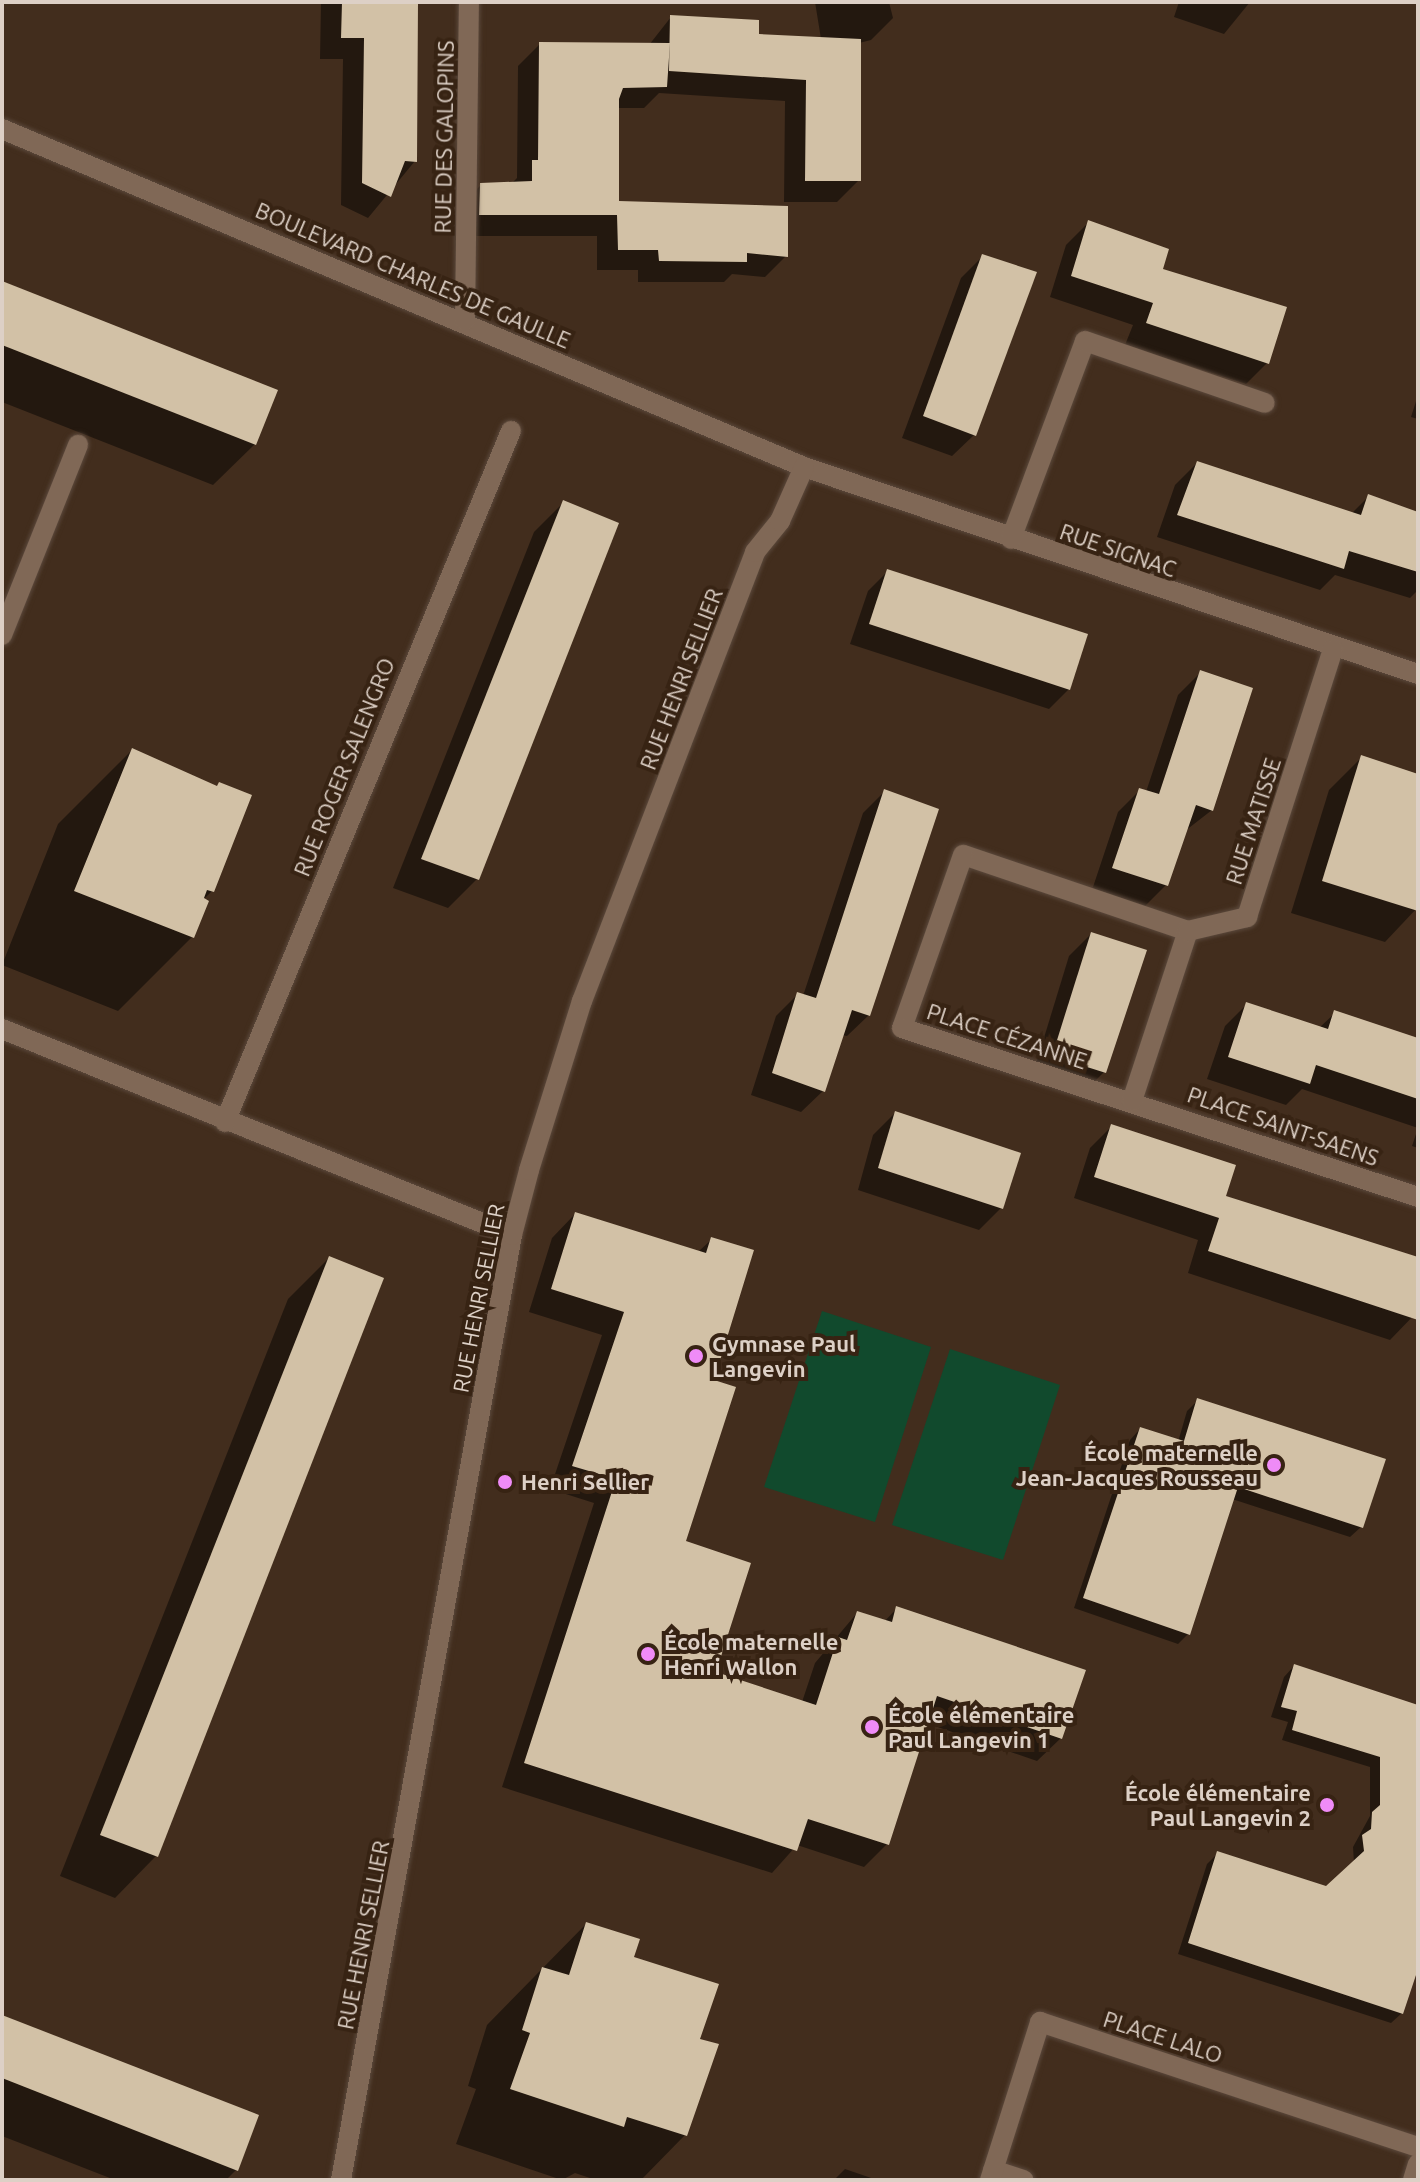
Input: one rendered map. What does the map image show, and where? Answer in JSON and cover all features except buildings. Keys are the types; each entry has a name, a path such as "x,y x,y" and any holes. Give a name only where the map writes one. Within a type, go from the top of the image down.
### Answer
{"street":[{"name":"RUE DES GALOPINS","path":"465,321 469,2"},
{"name":"BOULEVARD CHARLES DE GAULLE","path":"2,129 465,321 804,467"},
{"path":"1011,539 1085,341 1265,403"},
{"name":"RUE ROGER SALENGRO","path":"225,1122 511,431"},
{"path":"2,635 78,445"},
{"name":"RUE SIGNAC","path":"804,467 1333,649 1418,674"},
{"name":"RUE HENRI SELLIER","path":"341,2180 512,1235 596,965 755,552 780,521 804,467"},
{"name":"RUE MATISSE","path":"1188,931 1247,917 1333,649"},
{"name":"PLACE CÉZANNE","path":"1132,1101 902,1028 963,855 1188,931"},
{"path":"1132,1101 1188,931"},
{"path":"2,1029 225,1122 512,1235"},
{"name":"PLACE SAINT-SAENS","path":"1132,1101 1418,1197"},
{"name":"PLACE LALO","path":"1023,2180 992,2175 1040,2022 1418,2147"},
{"path":"1413,2180 1418,2164"}],"green space":[{"path":"822,1311 931,1347 875,1522 764,1487"},
{"path":"950,1349 1060,1385 1003,1560 892,1525"}],"place":[{"name":"Gymnase Paul Langevin","path":"696,1356"},
{"name":"École maternelle Jean-Jacques Rousseau","path":"1274,1465"},
{"name":"Henri Sellier","path":"505,1482"},
{"name":"École maternelle Henri Wallon","path":"648,1654"},
{"name":"École élémentaire Paul Langevin 1","path":"872,1727"},
{"name":"École élémentaire Paul Langevin 2","path":"1327,1805"}]}
